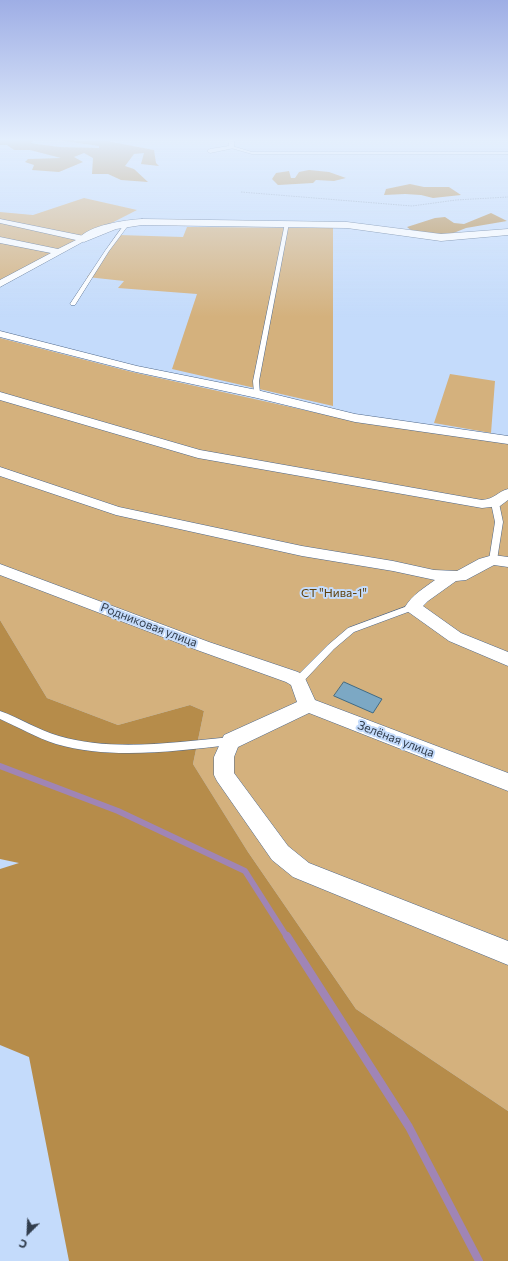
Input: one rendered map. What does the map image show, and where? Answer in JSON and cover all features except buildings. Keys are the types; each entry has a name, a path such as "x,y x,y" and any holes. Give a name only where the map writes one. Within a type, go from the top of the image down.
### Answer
{"street":[{"path":"0,221 84,239"},
{"path":"0,284 5,278 107,227 128,222 287,223 370,226 431,237 445,238 508,232"},
{"path":"0,240 58,252"},
{"path":"0,334 136,369 257,394 355,418 508,440"},
{"path":"0,396 198,454 482,504 495,503 508,492"},
{"path":"0,471 116,511 302,551 393,566 434,575 451,577 460,576 484,563 493,560 508,562"},
{"name":"Родниковая улица","path":"0,569 203,646 292,677 298,681"},
{"path":"451,577 422,596 413,607 455,637 508,660"},
{"path":"298,681 308,705 231,741 225,750 223,760 224,775 280,853 301,870 508,953"},
{"name":"Зелёная улица","path":"308,705 508,782"}],"lane":[{"path":"74,304 107,251 128,222"},
{"path":"257,394 256,381 287,223"},
{"path":"493,560 499,522 495,503"},
{"path":"298,681 331,647 351,630 413,607"},
{"path":"0,715 57,740 106,750 181,746 231,741"}],"path":[{"path":"317,199 412,206 476,199"}],"green space":[{"path":"81,199 88,199 137,210 0,280 0,212 33,215"},
{"path":"187,227 333,228 333,406 172,369 197,294 118,288 124,281 87,277 119,235 183,237"},
{"name":"СТ \"Нива-1\"","path":"0,338 132,372 354,421 508,443 508,1111 356,1009 248,852 193,764 204,711 190,705 118,725 47,698 0,620"},
{"path":"450,374 495,381 491,433 434,423"}],"shaded area":[{"path":"491,213 507,221 466,228 451,234 435,236 412,231 407,227 435,218 445,217 454,223 464,224"},
{"path":"0,620 47,698 118,725 190,705 204,711 193,764 248,852 356,1009 508,1111 508,1261 69,1261 29,1057 0,1045 0,869 19,863 0,859"}],"waterway":[{"path":"0,766 118,811 245,871 287,937"},
{"path":"287,936 409,1127 479,1261"}]}
